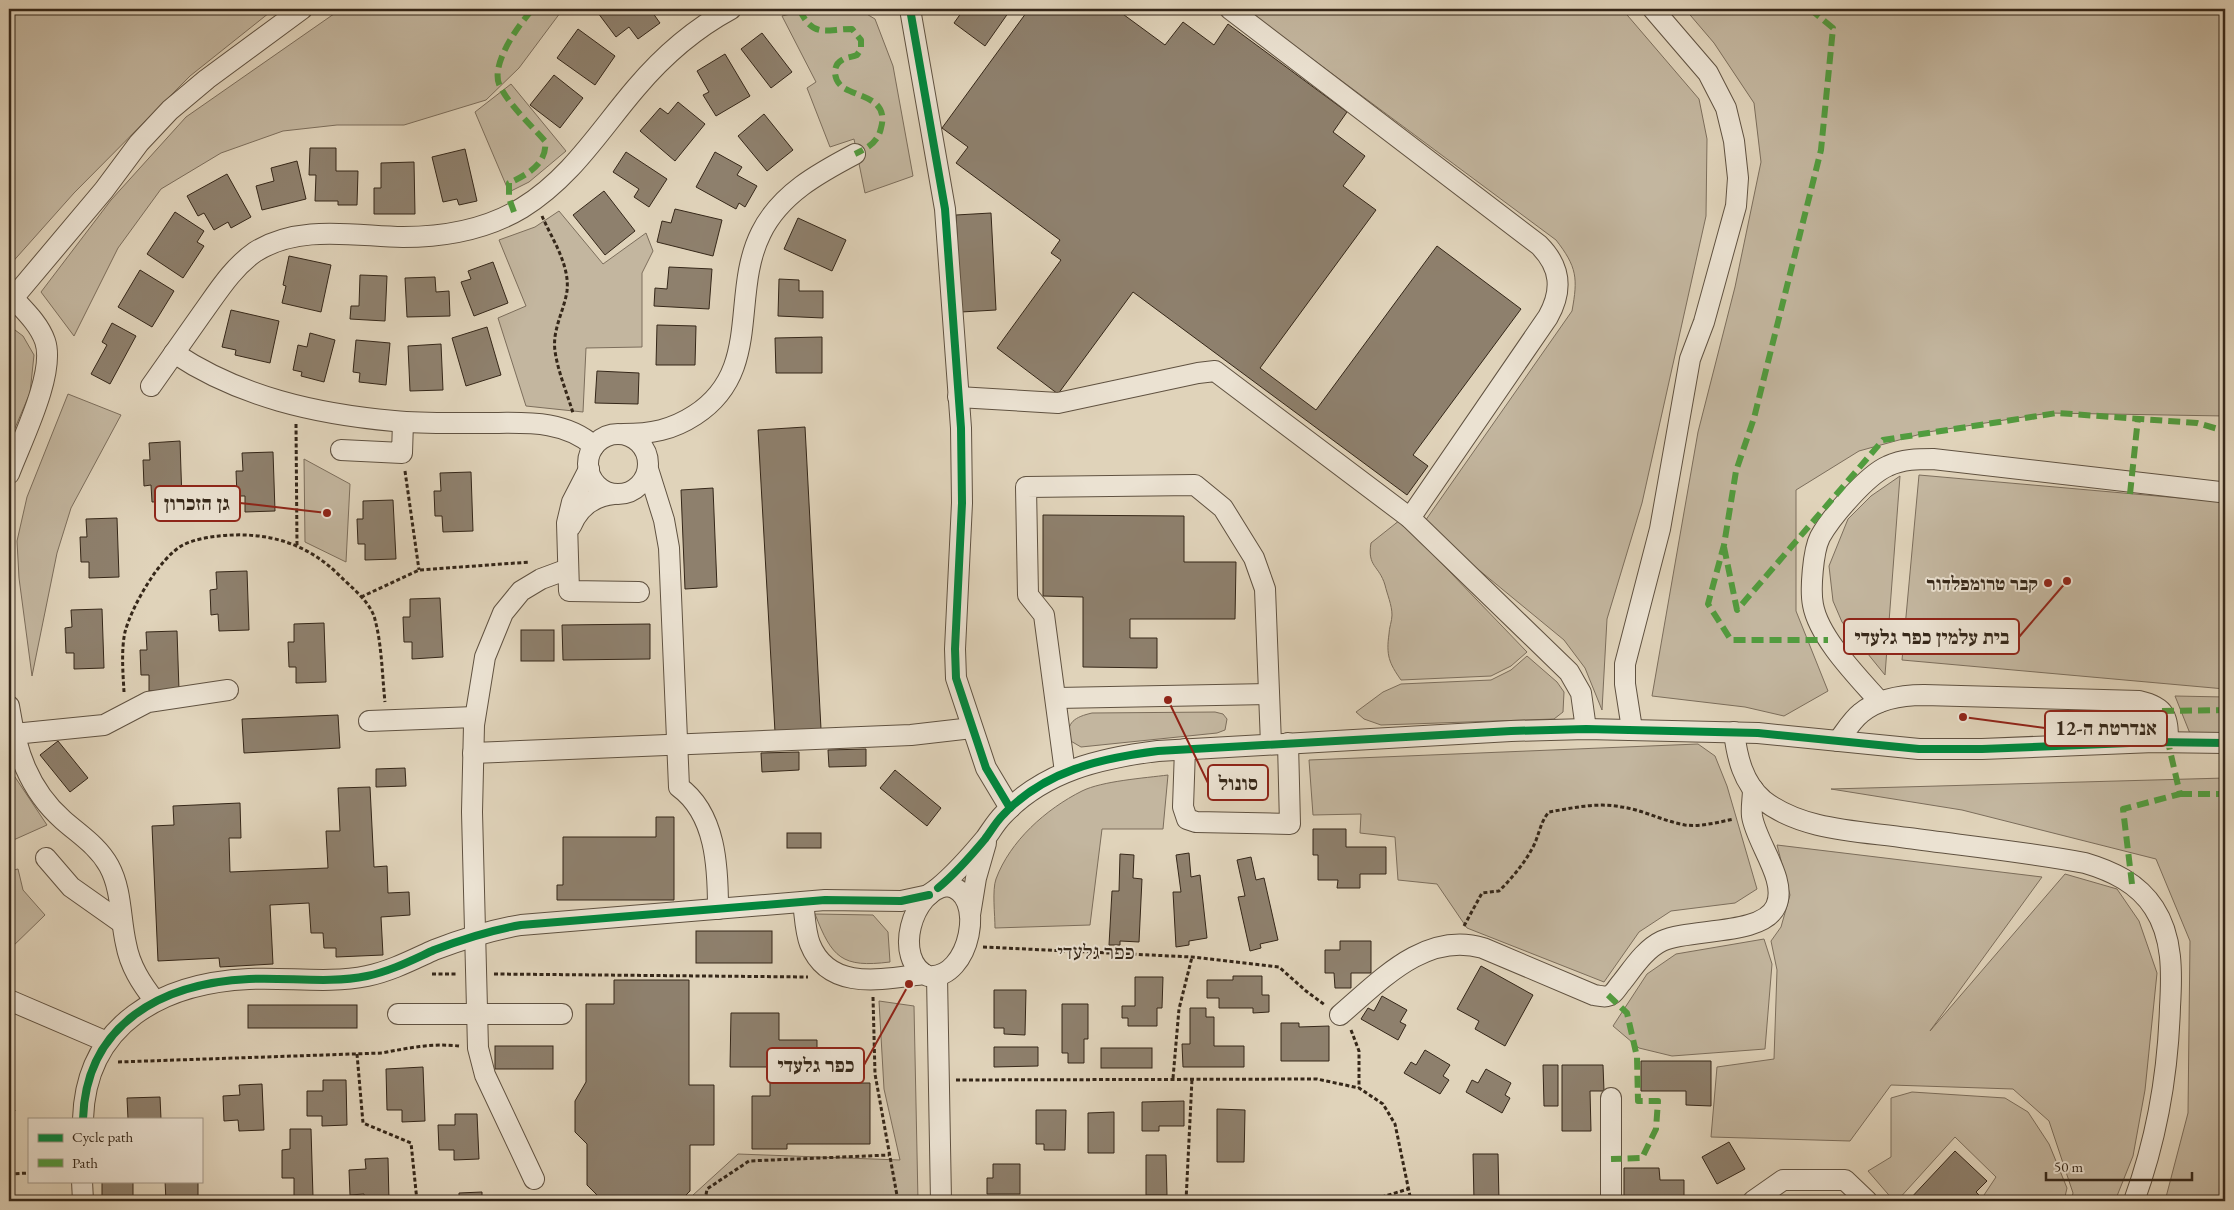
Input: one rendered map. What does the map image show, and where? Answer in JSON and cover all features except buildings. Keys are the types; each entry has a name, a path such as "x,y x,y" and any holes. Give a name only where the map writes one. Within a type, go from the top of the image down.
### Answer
{"street":[{"path":"9,474 44,382 48,360 46,343 39,328 11,300 104,190 139,143 170,110 206,78 302,9"},
{"path":"151,386 236,269 256,252 269,245 302,236 324,234 405,237 454,233 500,219 534,199 564,175 586,152 654,68 692,34 731,9"},
{"path":"910,9 945,209 958,398 962,503 955,649 956,678 986,768 1010,808"},
{"path":"1230,9 1539,245 1549,256 1556,270 1558,291 1548,317 1410,518"},
{"path":"1632,729 1625,684 1625,664 1660,529 1690,359 1704,322 1736,206 1738,178 1734,141 1726,108 1708,73 1653,9"},
{"path":"174,353 216,377 262,396 339,415 403,422 534,423 557,426 587,441 623,434 649,434 673,426 702,410 722,390 730,379 740,351 747,272 756,244 771,216 797,190 855,154"},
{"path":"958,398 1058,403 1215,371 1410,518 1569,672 1581,693 1586,729"},
{"path":"341,450 402,453 403,422"},
{"path":"567,540 573,521 584,506 601,495 616,494 636,488 645,478 648,466 659,443 673,426"},
{"path":"623,434 632,437 643,446 666,529 679,786 694,799 700,808 712,843 718,909"},
{"path":"587,441 590,454 589,469 570,509 567,523 569,592 640,592"},
{"path":"1880,702 1828,640 1813,606 1812,577 1820,538 1854,492 1887,466 1907,460 1933,459 2220,492"},
{"path":"589,469 597,485 604,491 633,496 647,504 666,529"},
{"path":"1065,772 1044,614 1028,595 1026,487 1195,485 1223,508 1254,558 1265,589 1269,694 1280,744 1290,824 1196,822 1187,819 1183,808 1185,749"},
{"path":"534,1179 485,1075 478,1048 472,812 473,752 475,717 485,658 503,613 522,591 568,564"},
{"path":"14,734 104,725 148,702 228,690"},
{"path":"1056,698 1269,694"},
{"path":"1838,741 1860,714 1880,702 1906,695 2154,704 2162,711 2168,725 2168,742"},
{"path":"9,706 14,734 25,771 37,791 62,819 92,844 108,865 117,888 122,923 132,964 140,980 155,1001"},
{"path":"378,721 475,717"},
{"path":"473,752 678,746 911,735 972,728"},
{"path":"910,938 914,917 933,892 964,863 1010,808 1029,791 1065,772 1116,758 1185,749 1519,730 1586,729 1734,732 1838,741 1890,748 1935,750 2168,742 2225,743"},
{"path":"1734,732 1741,768 1753,789 1774,808 1807,822 1830,827 2085,863 2118,875 2144,895 2162,923 2167,939 2171,979 2170,1032 2158,1124 2134,1201"},
{"path":"1340,1015 1398,966 1416,955 1454,943 1483,948 1594,995 1604,996 1612,994 1650,949 1662,941 1679,936 1754,924 1766,918 1776,907 1779,891 1752,816 1753,789"},
{"path":"803,902 807,929 814,953 822,964 832,972 846,977 872,979 930,975 951,968 965,946 976,878 990,831"},
{"path":"46,858 71,887 122,923"},
{"path":"83,1118 88,1085 95,1062 107,1042 122,1024 140,1009 155,1001 188,988 218,981 250,979 351,979 368,976 388,970 475,935 522,925 803,902 911,900 952,887 960,891 968,905 970,924"},
{"path":"873,900 888,908 900,918 906,926 910,938 912,957 916,968 930,975"},
{"path":"930,975 939,1080 941,1201"},
{"path":"9,1000 107,1042"},
{"path":"398,1014 562,1014"},
{"path":"1611,1098 1611,1201"},
{"path":"1753,1201 1783,1180 1846,1180 1867,1201"},
{"path":"82,1182 83,1201"}],"path":[{"path":"534,199 564,265 567,276 567,292 557,328 555,350 587,441"},
{"path":"296,405 297,546"},
{"path":"402,453 419,570"},
{"path":"126,713 124,691 125,634 132,611 155,571 182,546 207,537 244,534 270,537 297,546 329,565 361,597 373,615 378,721"},
{"path":"361,597 419,570 568,564"},
{"path":"1454,943 1482,893 1499,891 1520,869 1533,847 1544,818 1549,812 1579,807 1621,807 1685,824 1701,824 1752,816"},
{"path":"965,946 1192,957 1279,967 1306,991 1340,1015 1352,1031 1360,1051 1358,1088"},
{"path":"1173,1078 1179,1009 1192,957"},
{"path":"430,974 846,977"},
{"path":"872,979 876,1074 898,1201"},
{"path":"95,1062 382,1053 415,1046 442,1044 478,1048"},
{"path":"356,1054 363,1123 411,1143 417,1201"},
{"path":"1186,1201 1192,1079"},
{"path":"939,1080 1317,1079 1358,1088 1383,1104 1395,1124 1411,1201"},
{"path":"706,1201 707,1189 749,1161 889,1155"},
{"path":"9,1174 28,1173"},
{"path":"1369,1201 1408,1189"}],"shaded area":[{"path":"9,9 274,9 190,76 74,193 9,266"},
{"path":"341,9 563,9 519,68 486,100 404,125 337,125 283,131 221,153 161,189 118,248 74,336 41,292 111,200 186,117"},
{"path":"811,9 860,10 875,19 893,66 913,176 865,193 854,139 830,147 807,88 816,82 782,16"},
{"path":"1245,9 1622,9 1699,99 1707,139 1706,216 1642,503 1607,619 1602,710 1585,668 1564,640 1423,524 1572,311 1575,281 1568,258 1556,240"},
{"path":"1685,9 2225,9 2225,416 2049,413 1928,432 1859,451 1796,490 1796,611 1828,691 1784,716 1745,707 1652,696 1698,432 1735,287 1761,162 1754,103 1714,43"},
{"path":"511,84 566,151 529,182 509,192 475,112"},
{"path":"559,211 603,264 646,233 653,251 642,273 642,347 586,348 583,412 526,406 498,318 526,306 499,240 535,227"},
{"path":"11,327 23,336 34,355 30,393 9,442 9,329"},
{"path":"68,394 121,415 71,508 57,553 32,676 19,578 17,541 27,497"},
{"path":"304,459 350,484 346,562 305,542"},
{"path":"1919,475 2225,502 2225,689 1902,660"},
{"path":"1900,476 1885,675 1842,622 1833,601 1829,566 1848,519 1871,496"},
{"path":"1400,520 1527,652 1511,666 1491,676 1401,680 1391,664 1388,653 1389,629 1392,615 1390,603 1383,578 1372,562 1370,551 1371,543"},
{"path":"1527,656 1557,682 1564,692 1563,712 1554,719 1381,725 1364,719 1356,712 1383,692 1401,684 1491,680 1511,670"},
{"path":"2175,696 2225,697 2225,732 2191,736"},
{"path":"1215,712 1223,714 1227,719 1225,730 1217,733 1081,747 1069,740 1069,729 1073,721 1081,716 1092,713"},
{"path":"1698,744 1715,756 1727,786 1757,889 1735,903 1671,911 1639,932 1604,982 1467,928 1437,884 1398,880 1395,837 1360,833 1361,814 1313,815 1309,760"},
{"path":"9,768 47,825 9,842"},
{"path":"1168,775 1163,829 1102,829 1090,925 995,928 995,884 1002,865 1020,839 1043,817 1069,798 1090,788 1124,780"},
{"path":"2225,778 2225,1201 2165,1201 2188,1113 2190,941 2156,859 1962,810 1831,789"},
{"path":"1777,845 2042,877 1930,1031 2065,874 2117,889 2139,921 2157,973 2145,1090 2133,1156 2115,1201 2071,1201 2073,1193 2049,1121 2013,1089 1891,1085 1850,1141 1711,1137 1717,1067 1774,1059 1777,970 1771,941 1781,927 1790,895"},
{"path":"18,869 23,890 45,915 9,950 9,871"},
{"path":"815,914 873,915 888,932 890,962 860,963 841,957 827,941"},
{"path":"1764,939 1772,964 1765,1049 1672,1056 1639,1048 1613,1026 1647,974 1676,954"},
{"path":"879,1001 914,1006 918,1201 693,1201 693,1195 738,1154 900,1160 884,1089"},
{"path":"1912,1092 2005,1098 2028,1112 2049,1144 2067,1188 2064,1201 1993,1201 1984,1195 1996,1177 1955,1137 1897,1201 1894,1201 1868,1171 1891,1157 1891,1098"}],"marked path":[{"path":"514,212 509,198 509,183 529,172 540,162 545,149 545,141 508,99 499,84 498,75 499,66 508,44 533,9"},
{"path":"799,9 804,18 815,29 827,31 852,29 861,40 861,49 857,55 844,59 836,66 836,78 844,88 865,97 877,105 881,111 882,118 880,133 875,141 855,154"},
{"path":"1810,9 1833,28 1821,150 1754,418 1736,471 1724,545 1708,604 1731,640 1828,640"},
{"path":"1724,547 1737,610 1883,440 2057,413 2197,423 2225,431"},
{"path":"2130,494 2138,418"},
{"path":"2162,711 2225,710"},
{"path":"2132,884 2123,809 2180,794 2168,742"},
{"path":"2180,794 2225,794"},
{"path":"1608,995 1627,1013 1637,1057 1638,1101 1658,1101 1656,1129 1642,1158 1611,1159"}],"cycle path":[{"path":"910,9 945,209 961,428 962,503 955,649 956,678 986,768 1010,808"},
{"path":"938,888 968,859 1003,815 1036,787 1074,769 1116,758 1158,751 1511,731 1586,729 1758,733 1919,749 1982,749 2154,742 2225,743"},
{"path":"83,1118 87,1086 98,1057 114,1034 135,1014 159,1000 187,989 217,982 249,979 338,980 367,976 393,968 434,950 466,939 499,929 521,925 825,900 901,901 929,895"}],"place":[{"name":"גן הזכרון","path":"327,513"},
{"name":"בית עלמין כפר גלעדי","path":"2067,581"},
{"name":"קבר טרומפלדור","path":"2048,583"},
{"name":"סונול","path":"1168,700"},
{"name":"אנדרטת ה-12","path":"1963,717"},
{"name":"כפר גלעדי","path":"909,984"}],"district":[{"name":"כפר גלעדי","path":"1096,951"}]}
